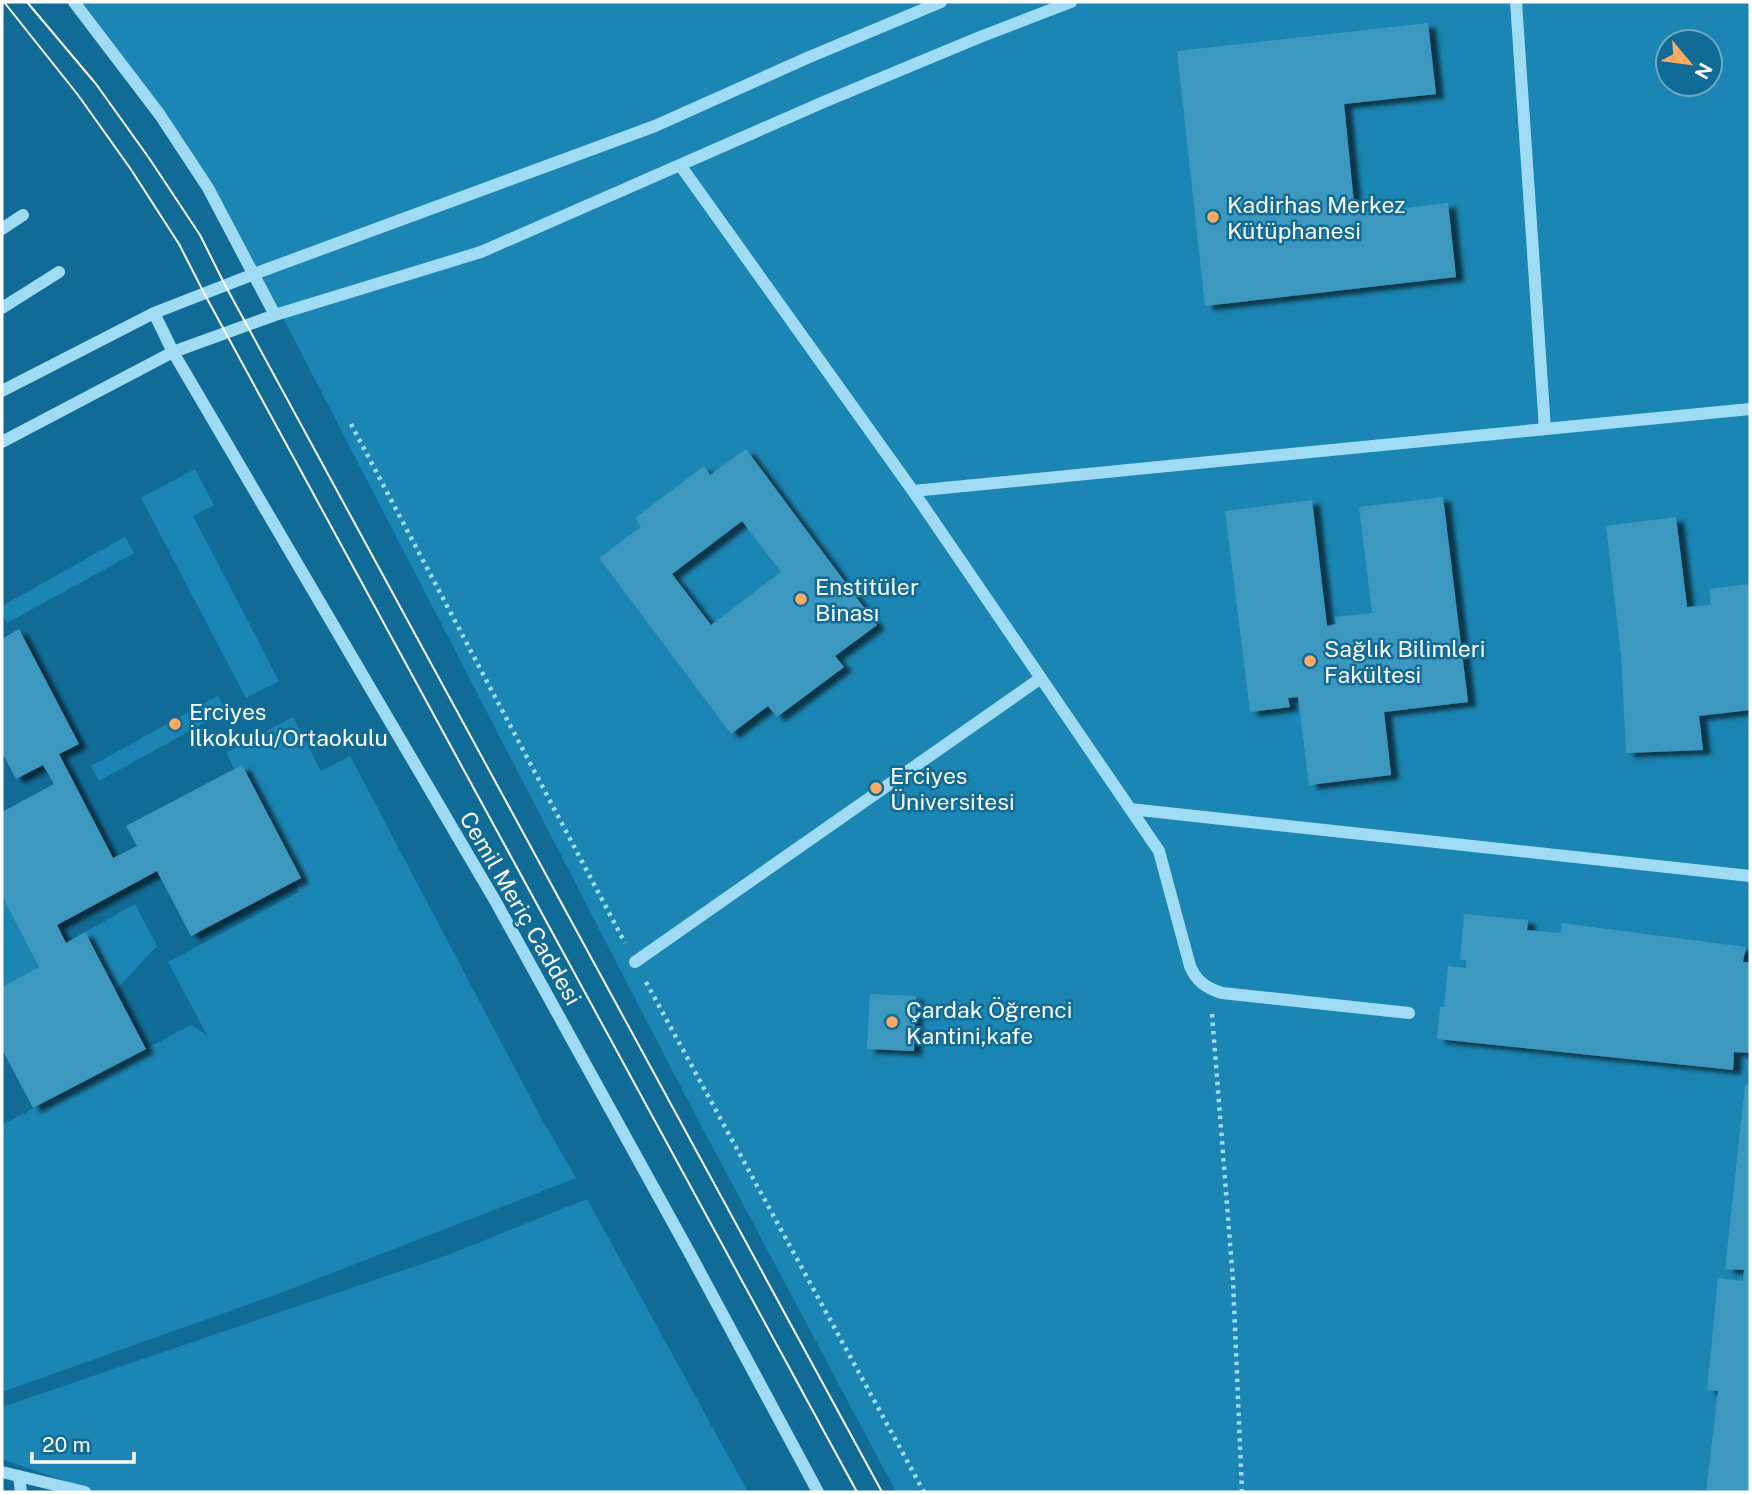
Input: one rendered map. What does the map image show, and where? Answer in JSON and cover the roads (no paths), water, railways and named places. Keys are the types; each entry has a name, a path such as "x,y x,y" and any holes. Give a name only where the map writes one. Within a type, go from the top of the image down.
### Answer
{"street":[{"path":"74,2 160,114 208,188 275,315"},
{"path":"2,391 154,313 655,126 941,2"},
{"path":"2,442 173,352 275,315 481,252 839,95 1071,2"},
{"path":"1516,2 1545,429"},
{"path":"680,165 913,491 1159,851 1190,966 1200,982 1222,993 1409,1013"},
{"path":"2,229 23,215"},
{"path":"2,308 59,272"},
{"name":"Cemil Meriç Caddesi","path":"154,313 173,352 497,904 818,1492"},
{"path":"913,491 1750,409"},
{"path":"635,962 1041,678"},
{"path":"1130,809 1750,876"},
{"path":"2,1472 85,1492"},
{"path":"19,1476 21,1492"}],"tram line":[{"path":"4,2 78,95 179,244 857,1492"},
{"path":"27,2 96,84 200,235 882,1492"}],"place":[{"name":"Kadirhas Merkez Kütüphanesi","path":"1213,217"},
{"name":"Enstitüler Binası","path":"801,599"},
{"name":"Sağlık Bilimleri Fakültesi","path":"1310,661"},
{"name":"Erciyes İlkokulu/Ortaokulu","path":"175,724"},
{"name":"Erciyes Üniversitesi","path":"876,788"},
{"name":"Çardak Öğrenci Kantini,kafe","path":"892,1022"}]}
